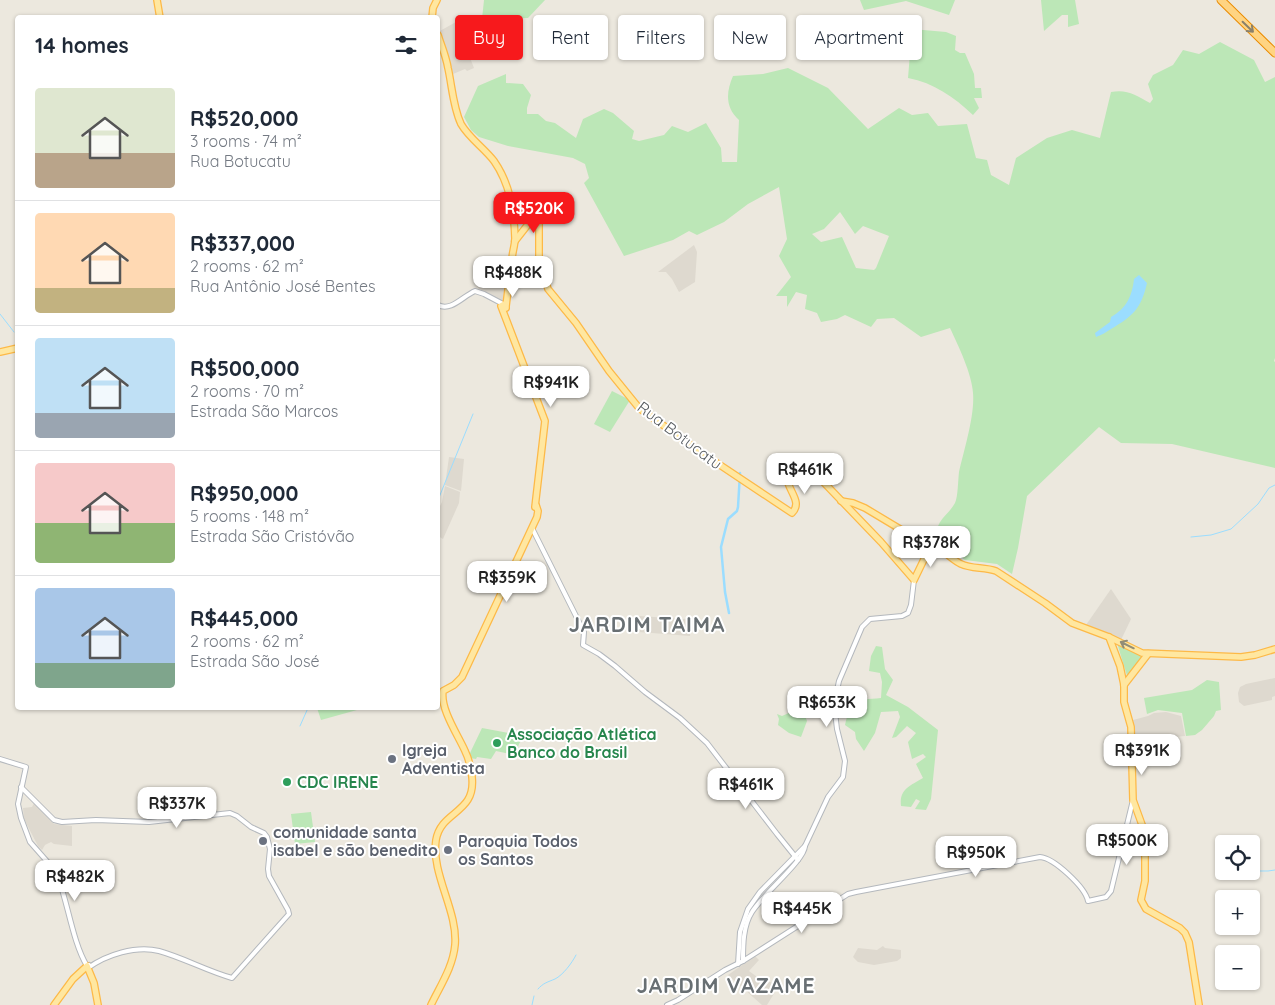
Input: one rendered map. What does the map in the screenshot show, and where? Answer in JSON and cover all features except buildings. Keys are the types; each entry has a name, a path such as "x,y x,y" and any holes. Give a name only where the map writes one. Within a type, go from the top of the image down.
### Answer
{"highway":[{"path":"1221,0 1275,54"}],"main road":[{"path":"157,0 160,15"},
{"path":"432,15 437,0"},
{"path":"431,1005 451,964 456,941 436,853 436,840 443,824 467,803 471,796 472,778 467,754 447,713 442,696 443,691 454,685 465,671 532,526 545,424 503,306 507,296 512,250 515,241 513,213 508,189 494,161 466,132 461,124 448,65 440,41"},
{"name":"Rua Botucatu","path":"515,241 537,213 540,228 539,261 548,289 576,323 609,371 639,408 792,513 797,503 787,478 792,472 804,467 810,467 814,470 841,501"},
{"path":"0,352 15,349"},
{"path":"524,383 526,372"},
{"path":"535,392 536,383"},
{"path":"841,501 881,542 914,580 930,547"},
{"path":"841,501 865,508 930,547 940,549 964,565 996,571 1080,629 1109,637 1147,654 1241,657 1275,649"},
{"path":"1109,637 1120,666 1124,685 1124,702 1130,727 1133,800 1144,833 1145,866 1142,903 1146,909 1180,928 1190,942 1199,1005"},
{"path":"1124,685 1147,654"},
{"path":"55,1005 73,979 89,966 98,1005"}],"street":[{"path":"440,305 447,307 475,291 484,294 503,306"},
{"path":"532,526 584,632 583,645 615,666 645,692 680,718 710,746 797,858"},
{"path":"741,961 745,929 751,912 797,858 805,846 828,797 845,773 845,761 834,704 837,686 845,664 862,627 870,619 902,616 908,613 911,605 914,580"},
{"path":"0,758 26,767 21,788 18,804 24,828 34,846 58,877 80,949 89,966 120,952 153,950 232,978 289,915 269,876 270,849 267,837 264,833 251,827 237,816 230,813 149,822 96,820 66,822 54,820 21,788"},
{"path":"667,1005 682,998 726,968 741,961 848,894 1040,857 1058,865 1084,891 1088,901 1106,897 1112,891 1133,800"}],"shaded area":[{"path":"455,23 455,60 471,60 474,68 467,71 465,69 453,74 440,37 440,31"},
{"path":"694,245 697,252 695,282 679,292 666,272 658,272"},
{"path":"507,270 507,276 504,300 500,301 478,288 485,275"},
{"path":"449,457 464,459 461,491 445,485"},
{"path":"445,486 460,492 459,503 443,539 440,537 440,506"},
{"path":"1111,589 1131,619 1121,640 1086,625"},
{"path":"639,616 691,618 690,636 639,632"},
{"path":"1275,678 1275,696 1272,697 1272,700 1244,706 1239,702 1238,693 1240,687"},
{"path":"1166,712 1181,716 1185,736 1133,741 1133,720 1154,713"},
{"path":"34,803 54,824 72,826 72,846 51,842 45,845 42,850 38,846 24,819 23,808 32,807"},
{"path":"883,946 885,948 901,950 901,958 897,961 874,965 858,962 853,957 858,948 877,950"},
{"path":"755,956 759,960 749,971 760,979 773,983 778,987 767,1005 762,1005 728,975"}],"green space":[{"path":"484,0 545,0 528,18 523,18 523,15 482,15"},
{"path":"860,0 955,0 949,15 906,1 864,10"},
{"path":"1041,0 1075,0 1079,24 1068,27 1068,15 1062,15 1044,31"},
{"path":"922,30 946,32 956,36 955,50 965,53 974,74 975,88 981,88 982,98 974,98 979,108 973,115 958,102 935,87 908,78 909,60 922,60"},
{"path":"1220,42 1254,60 1265,82 1275,77 1275,468 1172,444 1121,443 1099,427 1027,496 1012,574 997,564 965,560 936,539 936,532 940,523 956,500 959,472 969,432 973,402 972,385 961,351 950,328 921,337 894,318 877,319 871,327 845,315 837,319 821,322 817,313 805,309 807,295 796,292 787,307 787,296 776,296 791,277 779,256 787,239 779,187 748,204 724,222 697,235 689,231 673,240 624,256 584,183 589,178 585,164 573,158 508,146 479,137 471,130 464,117 478,86 506,74 506,83 523,84 531,95 527,114 538,114 546,121 555,123 576,138 583,119 604,109 613,113 634,131 632,139 639,141 664,135 672,126 688,132 706,123 721,148 722,162 737,162 739,120 731,110 728,99 733,76 763,74 788,68 828,88 868,129 899,108 912,115 928,113 938,126 967,124 976,158 987,160 991,175 1009,185 1016,158 1047,138 1072,130 1100,138 1111,92 1127,92 1150,103 1153,99 1148,84 1153,75 1173,65 1183,50 1199,54","holes":["840,212 855,234 863,226 889,236 874,270 856,268 842,237 821,242 812,234 824,229"]},
{"path":"612,391 630,400 610,432 594,424"},
{"path":"1117,643 1144,657 1128,679"},
{"path":"876,646 882,647 885,669 893,680 886,695 908,707 938,730 931,799 926,810 915,809 920,801 916,799 911,807 901,806 902,796 906,789 923,778 916,764 926,757 923,754 912,759 908,742 916,733 907,726 896,737 892,738 900,717 898,711 881,712 875,733 864,751 856,739 855,732 845,725 850,709 856,702 865,699 881,698 882,682 880,673 869,671 871,656"},
{"path":"1207,680 1219,682 1221,710 1216,711 1202,730 1195,735 1186,736 1182,713 1158,710 1147,714 1144,698 1192,690"},
{"path":"799,693 804,694 804,713 807,721 801,737 789,733 778,725 779,719 777,714 782,716 791,712 792,704 799,704"},
{"path":"318,710 357,710 321,720"},
{"name":"Associação Atlética Banco do Brasil","path":"482,728 524,736 515,755 496,751 491,759 470,758 470,753"},
{"path":"311,812 315,842 295,844 291,814"}],"water":[{"path":"1139,275 1147,283 1139,306 1125,320 1096,337 1095,333 1110,322 1111,317 1125,306 1132,291 1134,279"}],"waterway":[{"path":"0,314 14,332"},
{"path":"440,495 473,414"},
{"path":"729,613 721,547 728,519 737,511 740,473"},
{"path":"1191,537 1211,535 1231,529 1258,504 1269,488 1275,485"},
{"path":"300,726 307,710"},
{"path":"1260,871 1275,870"},
{"path":"538,989 561,975 576,955"},
{"path":"532,1005 534,996"}],"place":[{"name":"Associação Atlética Banco do Brasil","path":"497,743"},
{"name":"Igreja Adventista","path":"392,759"},
{"name":"CDC IRENE","path":"287,782"},
{"name":"comunidade santa isabel e são benedito","path":"263,841"},
{"name":"Paroquia Todos os Santos","path":"448,850"}],"district":[{"name":"JARDIM TAIMA","path":"647,624"},
{"name":"JARDIM VAZAME","path":"726,985"}]}
